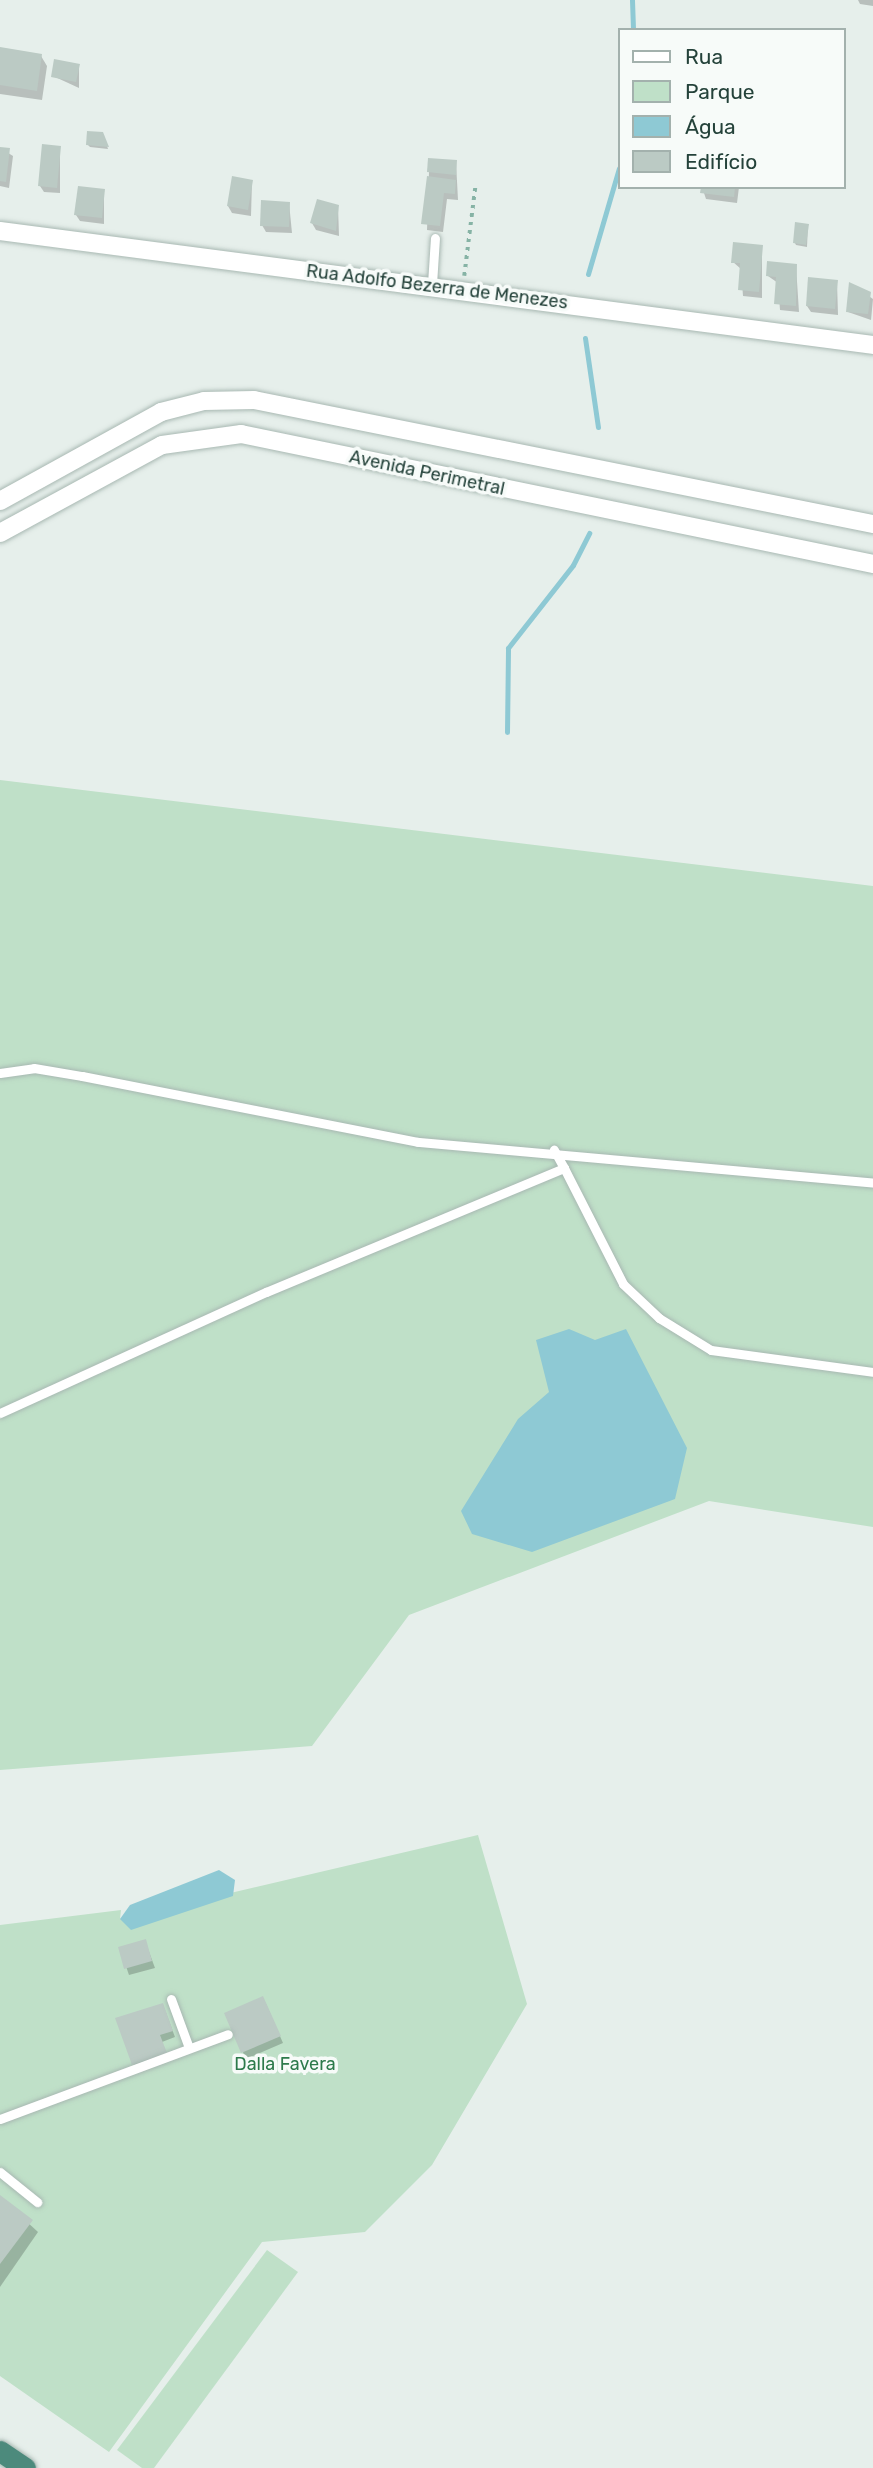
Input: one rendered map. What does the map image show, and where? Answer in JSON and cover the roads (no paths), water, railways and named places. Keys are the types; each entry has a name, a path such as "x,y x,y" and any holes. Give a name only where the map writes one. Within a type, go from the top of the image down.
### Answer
{"highway":[{"path":"0,2451 25,2468"}],"street":[{"name":"Rua Adolfo Bezerra de Menezes","path":"0,231 432,284 873,345"},
{"name":"Avenida Perimetral","path":"0,501 161,412 204,401 254,400 873,524"},
{"name":"Avenida Perimetral","path":"0,533 162,445 241,434 873,565"}],"lane":[{"path":"432,284 435,238"},
{"path":"0,1073 34,1068 418,1142 554,1150 873,1183"},
{"path":"554,1150 623,1284 659,1318 711,1350 873,1371"},
{"path":"0,1413 266,1292 564,1168"},
{"path":"172,1999 189,2048"},
{"path":"0,2119 228,2034"},
{"path":"0,2172 37,2203"}],"water":[{"path":"569,1329 595,1340 626,1329 687,1448 675,1499 532,1552 472,1534 461,1511 518,1419 549,1392 536,1340"},
{"path":"219,1870 235,1880 233,1896 131,1930 120,1919 130,1905"}],"waterway":[{"path":"632,0 633,28"},
{"path":"588,274 618,171"},
{"path":"585,338 598,427"},
{"path":"507,732 508,648 573,565 589,533"}],"park label":[{"name":"Dalla Favera","path":"285,2064"}]}
